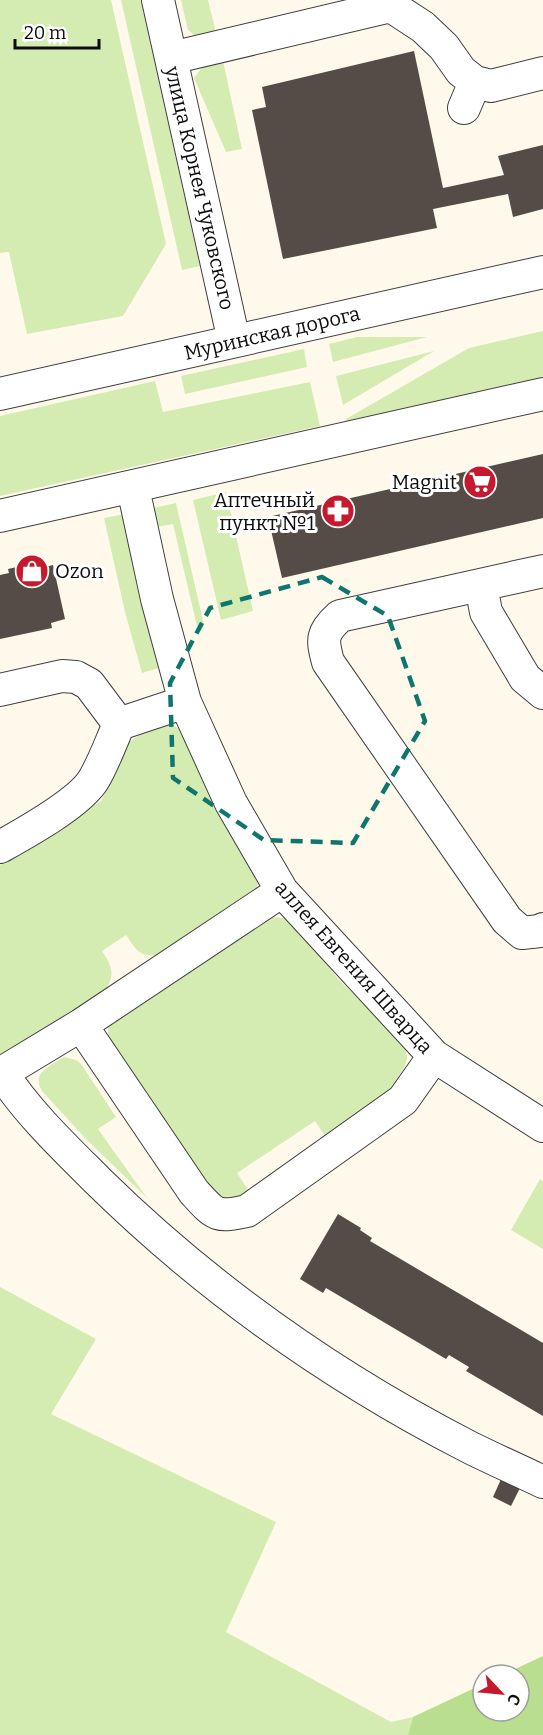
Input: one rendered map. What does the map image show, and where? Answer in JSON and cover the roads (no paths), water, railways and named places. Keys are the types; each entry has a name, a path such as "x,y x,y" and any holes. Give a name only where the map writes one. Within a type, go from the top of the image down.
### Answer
{"street":[{"name":"улица Корнея Чуковского","path":"158,0 234,341"},
{"path":"171,58 390,3 423,27 444,47 461,71 470,95 491,86 543,73"},
{"name":"Муринская дорога","path":"0,394 543,272"},
{"path":"0,516 133,488 543,394"},
{"name":"аллея Евгения Шварца","path":"133,488 157,599 185,702 231,804 282,891 434,1056 543,1126"},
{"path":"543,571 340,616 328,627 323,642 328,662 507,920 522,933 543,929"},
{"path":"481,585 486,612 525,678 543,693"},
{"path":"0,690 63,676 76,677 89,684 119,724"},
{"path":"0,847 81,796 94,780 119,724 185,702"},
{"path":"282,891 81,1025 1,1073 16,1094 55,1137 117,1199 174,1251 234,1300 310,1353 387,1401 469,1447 543,1482"},
{"path":"81,1025 194,1192 211,1211 228,1215 247,1211 403,1100 434,1056"}],"place":[{"name":"Magnit","path":"480,482"},
{"name":"Аптечный пункт №1","path":"338,511"},
{"name":"Ozon","path":"32,571"}]}
